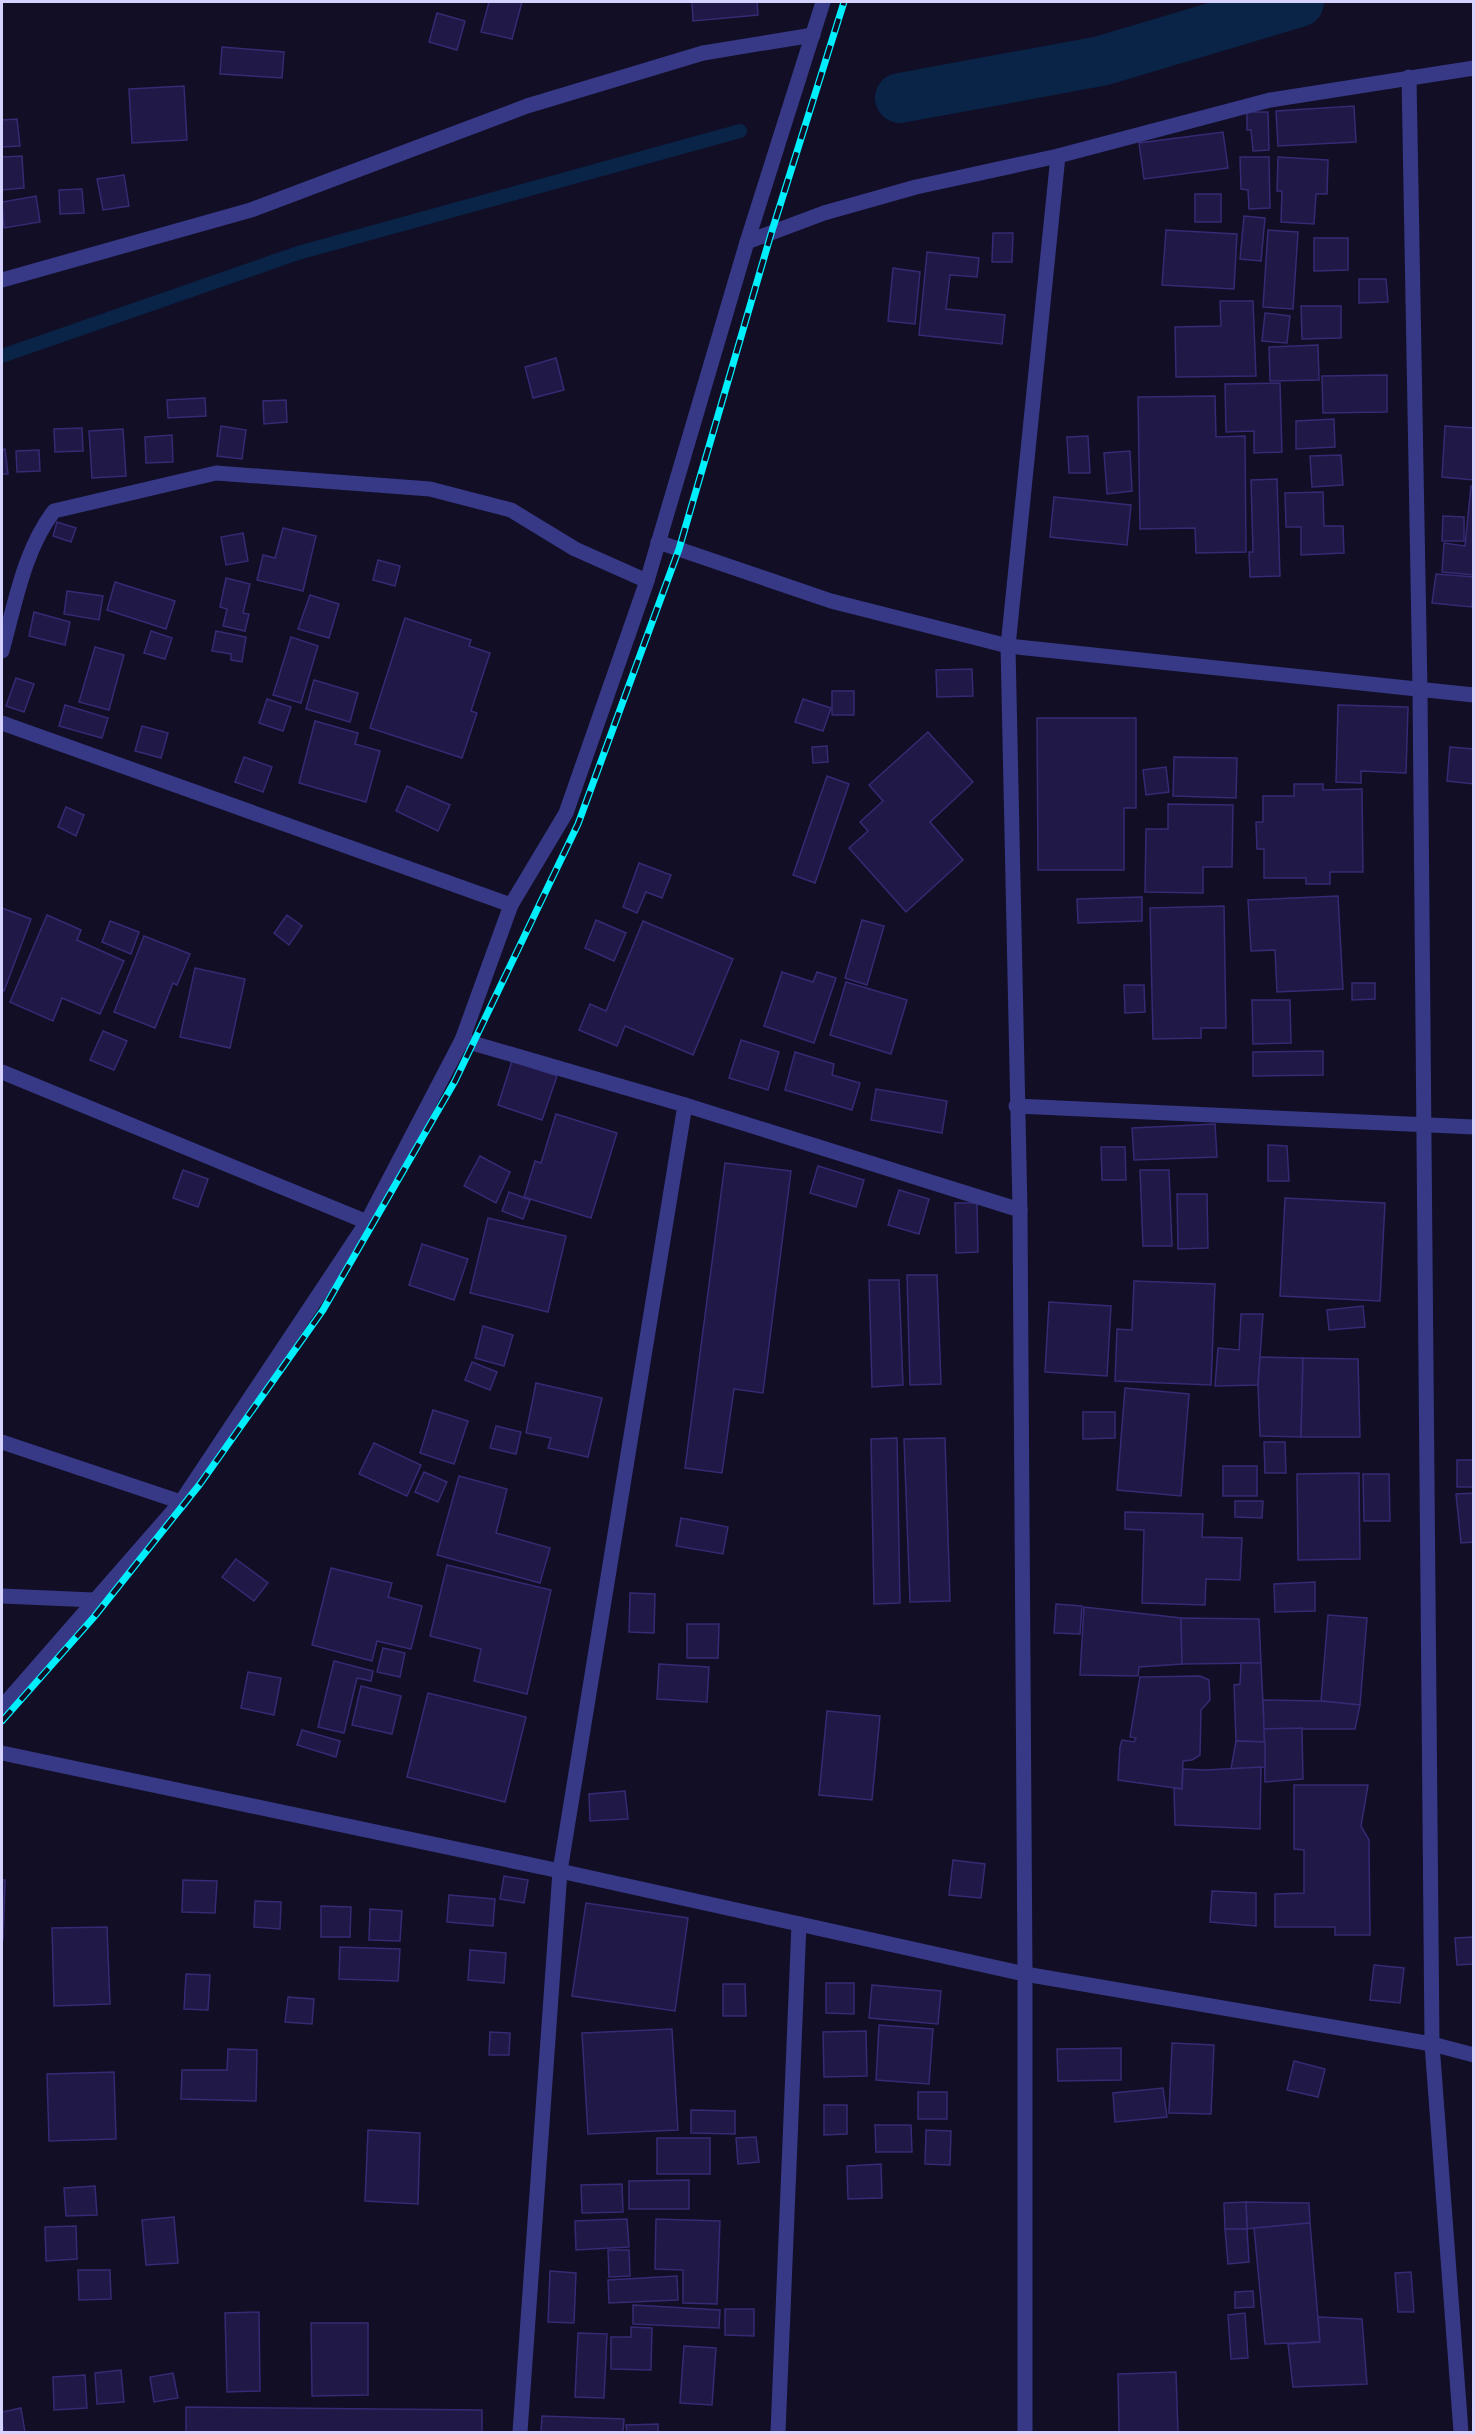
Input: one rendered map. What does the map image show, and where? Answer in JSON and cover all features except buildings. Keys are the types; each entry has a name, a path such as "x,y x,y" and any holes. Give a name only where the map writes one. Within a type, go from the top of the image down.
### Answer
{"street":[{"path":"2,1707 181,1502 367,1222 462,1040 511,905 566,813 647,581 747,242 823,2"},
{"path":"2,280 251,210 527,106 681,59 703,53 813,36"},
{"path":"747,242 824,213 916,187 1058,156 1270,100 1473,68"},
{"path":"1409,77 1420,689 1432,2044 1461,2433"},
{"path":"1025,2433 1025,1974 1020,1210 1008,646 1058,156"},
{"path":"2,651 30,554 40,528 54,511 216,473 430,489 511,510 575,549 647,581"},
{"path":"658,542 831,601 1008,646 1473,695"},
{"path":"2,723 511,905"},
{"path":"462,1040 685,1105 1020,1210"},
{"path":"2,1072 367,1222"},
{"path":"520,2433 560,1871 685,1105"},
{"path":"1016,1106 1473,1127"},
{"path":"2,1443 181,1502"},
{"path":"2,1596 94,1600"},
{"path":"2,1753 560,1871 1025,1974 1432,2044 1473,2055"},
{"path":"778,2433 799,1924"}],"waterway":[{"path":"900,98 1101,61 1299,2"},
{"path":"2,356 298,253 740,131"}],"railway":[{"path":"2,1721 94,1617 200,1484 323,1310 455,1081 578,824 679,549 771,234 844,2"}]}
